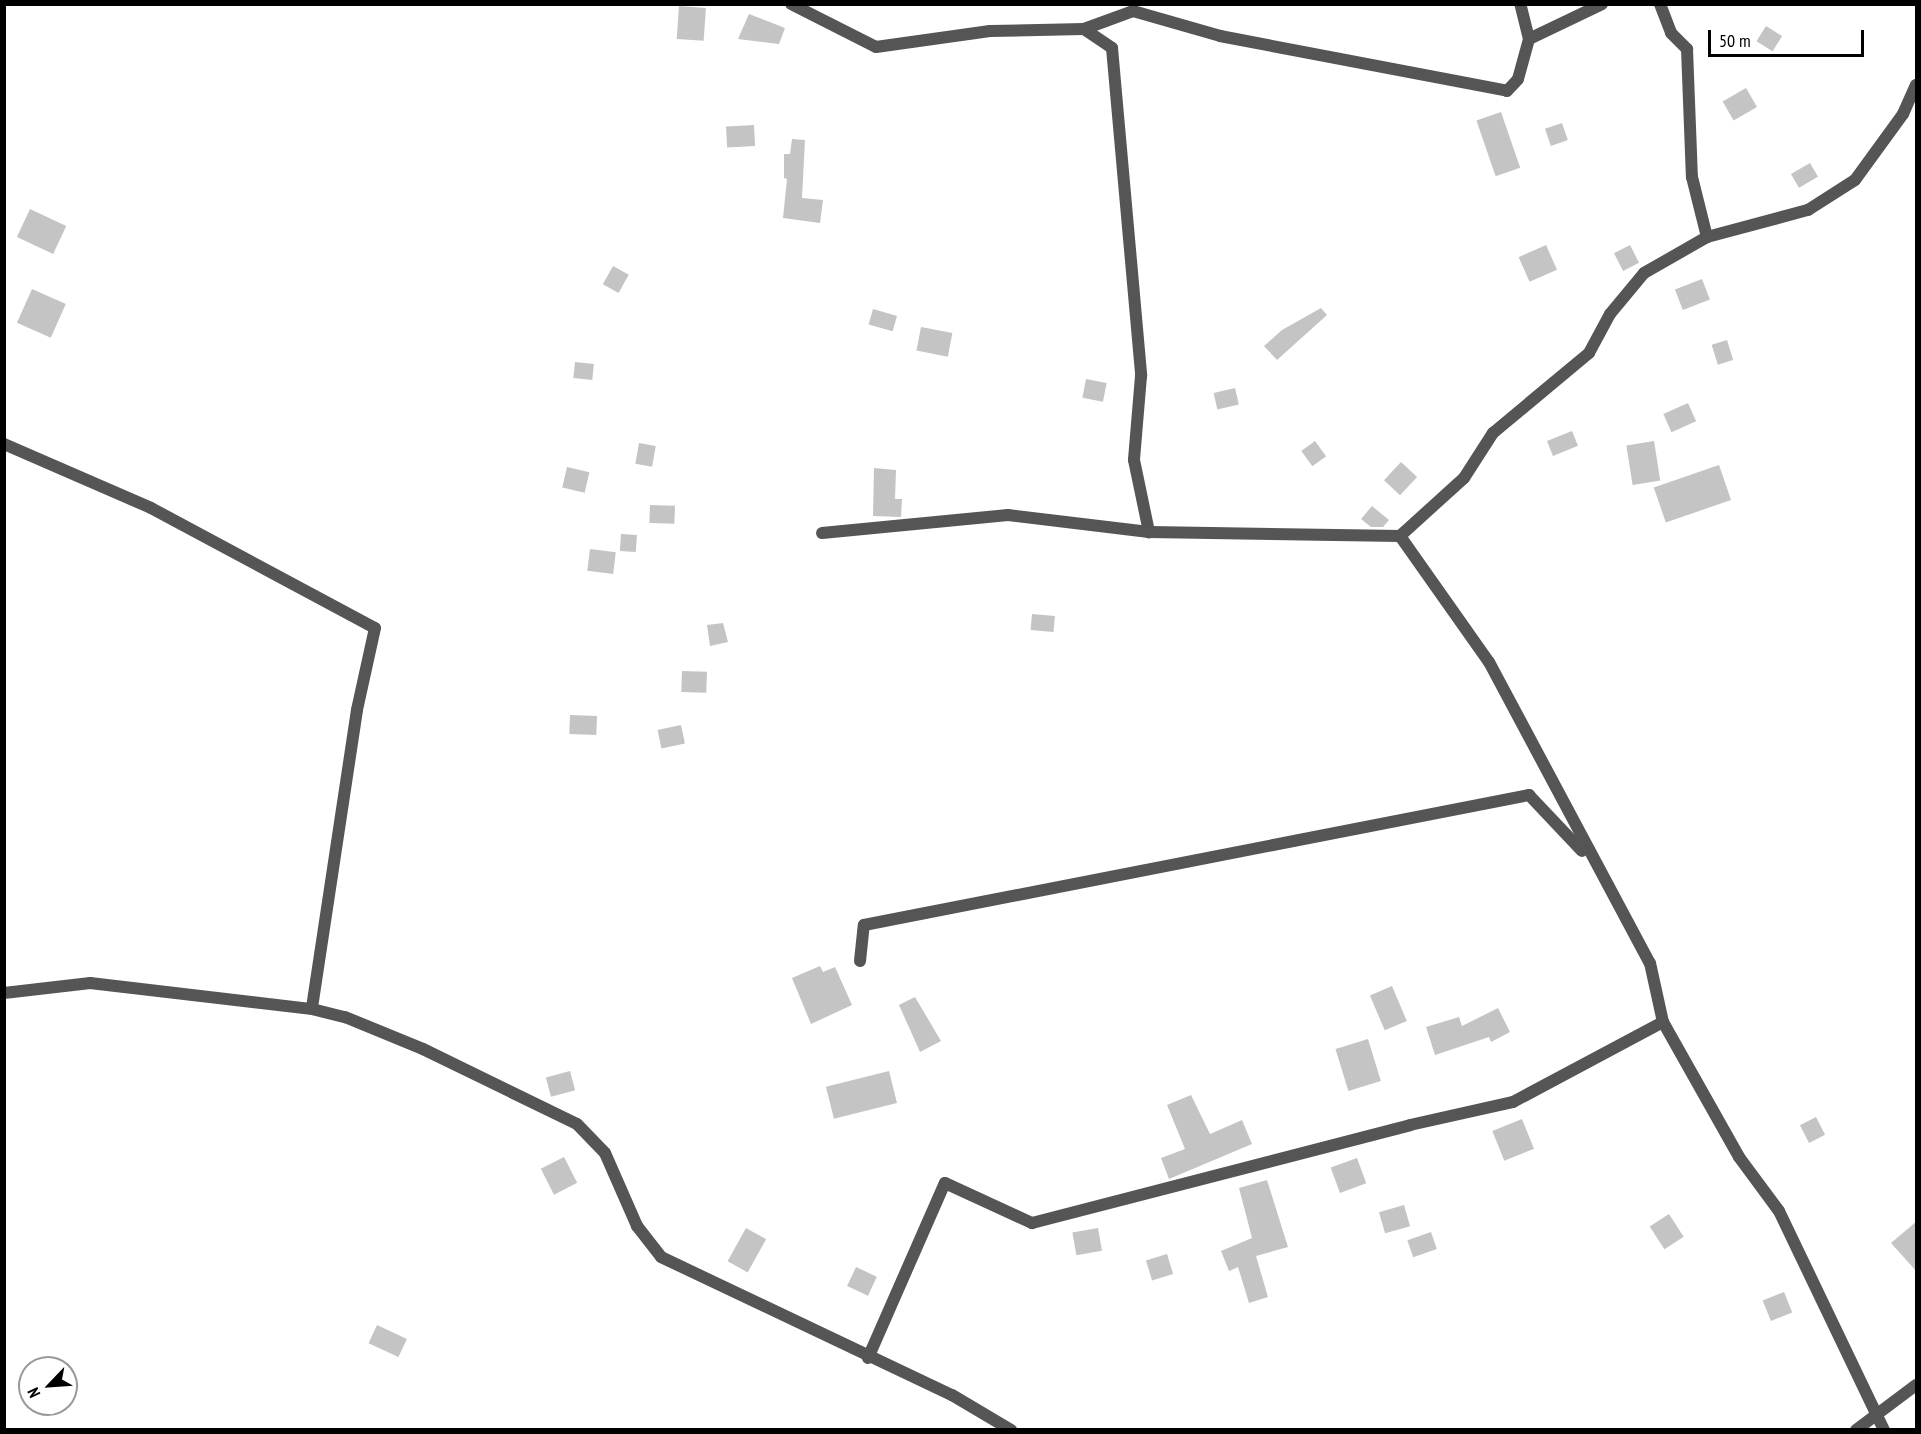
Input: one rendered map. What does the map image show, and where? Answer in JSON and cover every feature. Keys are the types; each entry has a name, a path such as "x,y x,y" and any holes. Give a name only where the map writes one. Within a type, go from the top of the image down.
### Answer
{"street":[{"path":"791,4 876,47 990,31 1084,29 1132,11 1220,36 1507,90 1518,79 1529,39 1520,4"},
{"path":"1529,39 1602,4"},
{"path":"1660,4 1671,33 1687,49 1692,177 1707,237"},
{"path":"1084,29 1112,48 1141,376 1134,460 1149,532"},
{"path":"822,533 1008,515 1149,532 1400,537 1464,478 1493,433 1588,353 1610,314 1644,273 1707,237 1808,210 1855,180 1903,114 1917,85"},
{"path":"4,444 151,508 375,628 357,710 312,1009"},
{"path":"1400,537 1489,662 1593,863 1650,963 1663,1022 1739,1158 1779,1211 1878,1412 1884,1430"},
{"path":"860,961 864,925 1529,795 1593,863"},
{"path":"4,993 90,983 312,1009 345,1017 423,1049 577,1124 605,1153 637,1226 661,1257 868,1358 952,1395 1011,1430"},
{"path":"868,1358 945,1183 1032,1223 1410,1125 1513,1102 1663,1022"},
{"path":"1856,1430 1917,1385"}],"building":[{"path":"679,6 706,8 704,41 677,39"},
{"path":"749,14 785,28 779,44 738,39"},
{"path":"1766,26 1782,36 1773,51 1756,41"},
{"path":"1746,88 1757,107 1734,121 1723,102"},
{"path":"1501,112 1520,168 1496,176 1476,120"},
{"path":"1562,123 1568,140 1551,146 1545,129"},
{"path":"754,125 755,146 727,147 726,126"},
{"path":"792,139 805,140 802,198 823,200 820,223 783,218 787,179 784,178 784,154 790,154"},
{"path":"1810,163 1818,177 1799,188 1791,174"},
{"path":"30,209 66,226 53,254 17,237"},
{"path":"1546,245 1557,270 1530,282 1519,257"},
{"path":"1630,245 1639,263 1623,271 1614,253"},
{"path":"613,266 629,275 619,293 603,284"},
{"path":"1702,279 1710,300 1683,310 1675,289"},
{"path":"32,289 66,304 51,338 17,323"},
{"path":"1321,308 1327,315 1277,360 1264,346 1282,330"},
{"path":"873,309 897,316 893,331 869,324"},
{"path":"921,327 952,333 948,357 916,351"},
{"path":"1727,340 1733,360 1718,365 1712,345"},
{"path":"575,362 594,364 592,380 573,378"},
{"path":"1086,379 1107,383 1103,402 1082,398"},
{"path":"1235,388 1239,405 1217,410 1214,393"},
{"path":"1688,403 1696,421 1671,432 1663,414"},
{"path":"1572,431 1578,446 1553,456 1547,441"},
{"path":"1315,441 1326,456 1312,466 1301,451"},
{"path":"1654,441 1660,481 1633,485 1626,445"},
{"path":"639,443 656,446 652,467 635,464"},
{"path":"1401,462 1417,477 1400,495 1384,480"},
{"path":"1719,465 1731,500 1666,522 1654,487"},
{"path":"567,467 589,472 585,493 562,487"},
{"path":"874,468 896,470 895,499 902,499 901,517 873,516"},
{"path":"650,505 675,506 674,524 649,523"},
{"path":"1372,506 1389,520 1383,527 1371,527 1361,519"},
{"path":"621,534 637,535 636,552 620,551"},
{"path":"590,549 616,552 613,574 587,571"},
{"path":"1032,614 1055,616 1054,632 1031,630"},
{"path":"723,623 728,642 710,646 707,625"},
{"path":"682,671 707,672 706,693 681,692"},
{"path":"570,715 597,716 596,735 569,734"},
{"path":"681,725 685,744 661,749 658,730"},
{"path":"820,966 823,972 835,967 852,1005 811,1024 792,978"},
{"path":"1392,986 1407,1021 1385,1030 1370,995"},
{"path":"915,997 941,1041 920,1052 899,1005"},
{"path":"1498,1008 1510,1032 1491,1042 1489,1037 1435,1055 1426,1027 1459,1017 1462,1026"},
{"path":"1368,1039 1381,1081 1348,1091 1335,1049"},
{"path":"570,1071 575,1090 551,1097 546,1077"},
{"path":"889,1071 897,1103 834,1119 826,1087"},
{"path":"1191,1095 1210,1134 1242,1120 1252,1144 1169,1179 1161,1158 1185,1149 1167,1105"},
{"path":"1816,1117 1825,1135 1809,1143 1800,1125"},
{"path":"1522,1119 1534,1149 1504,1161 1492,1131"},
{"path":"564,1157 577,1183 554,1195 541,1169"},
{"path":"1357,1158 1366,1183 1340,1193 1331,1168"},
{"path":"1267,1180 1288,1247 1256,1256 1268,1297 1249,1303 1238,1267 1229,1271 1221,1251 1252,1238 1239,1188"},
{"path":"1404,1205 1410,1226 1385,1233 1379,1212"},
{"path":"1669,1214 1684,1237 1664,1249 1650,1227"},
{"path":"1917,1221 1917,1272 1891,1243"},
{"path":"746,1228 766,1239 748,1272 728,1261"},
{"path":"1098,1228 1102,1251 1076,1255 1072,1233"},
{"path":"1431,1232 1437,1249 1413,1257 1407,1240"},
{"path":"1167,1254 1173,1274 1152,1281 1146,1260"},
{"path":"856,1267 877,1277 868,1296 847,1286"},
{"path":"1784,1292 1792,1312 1771,1321 1763,1301"},
{"path":"377,1325 407,1339 398,1357 369,1343"}]}
